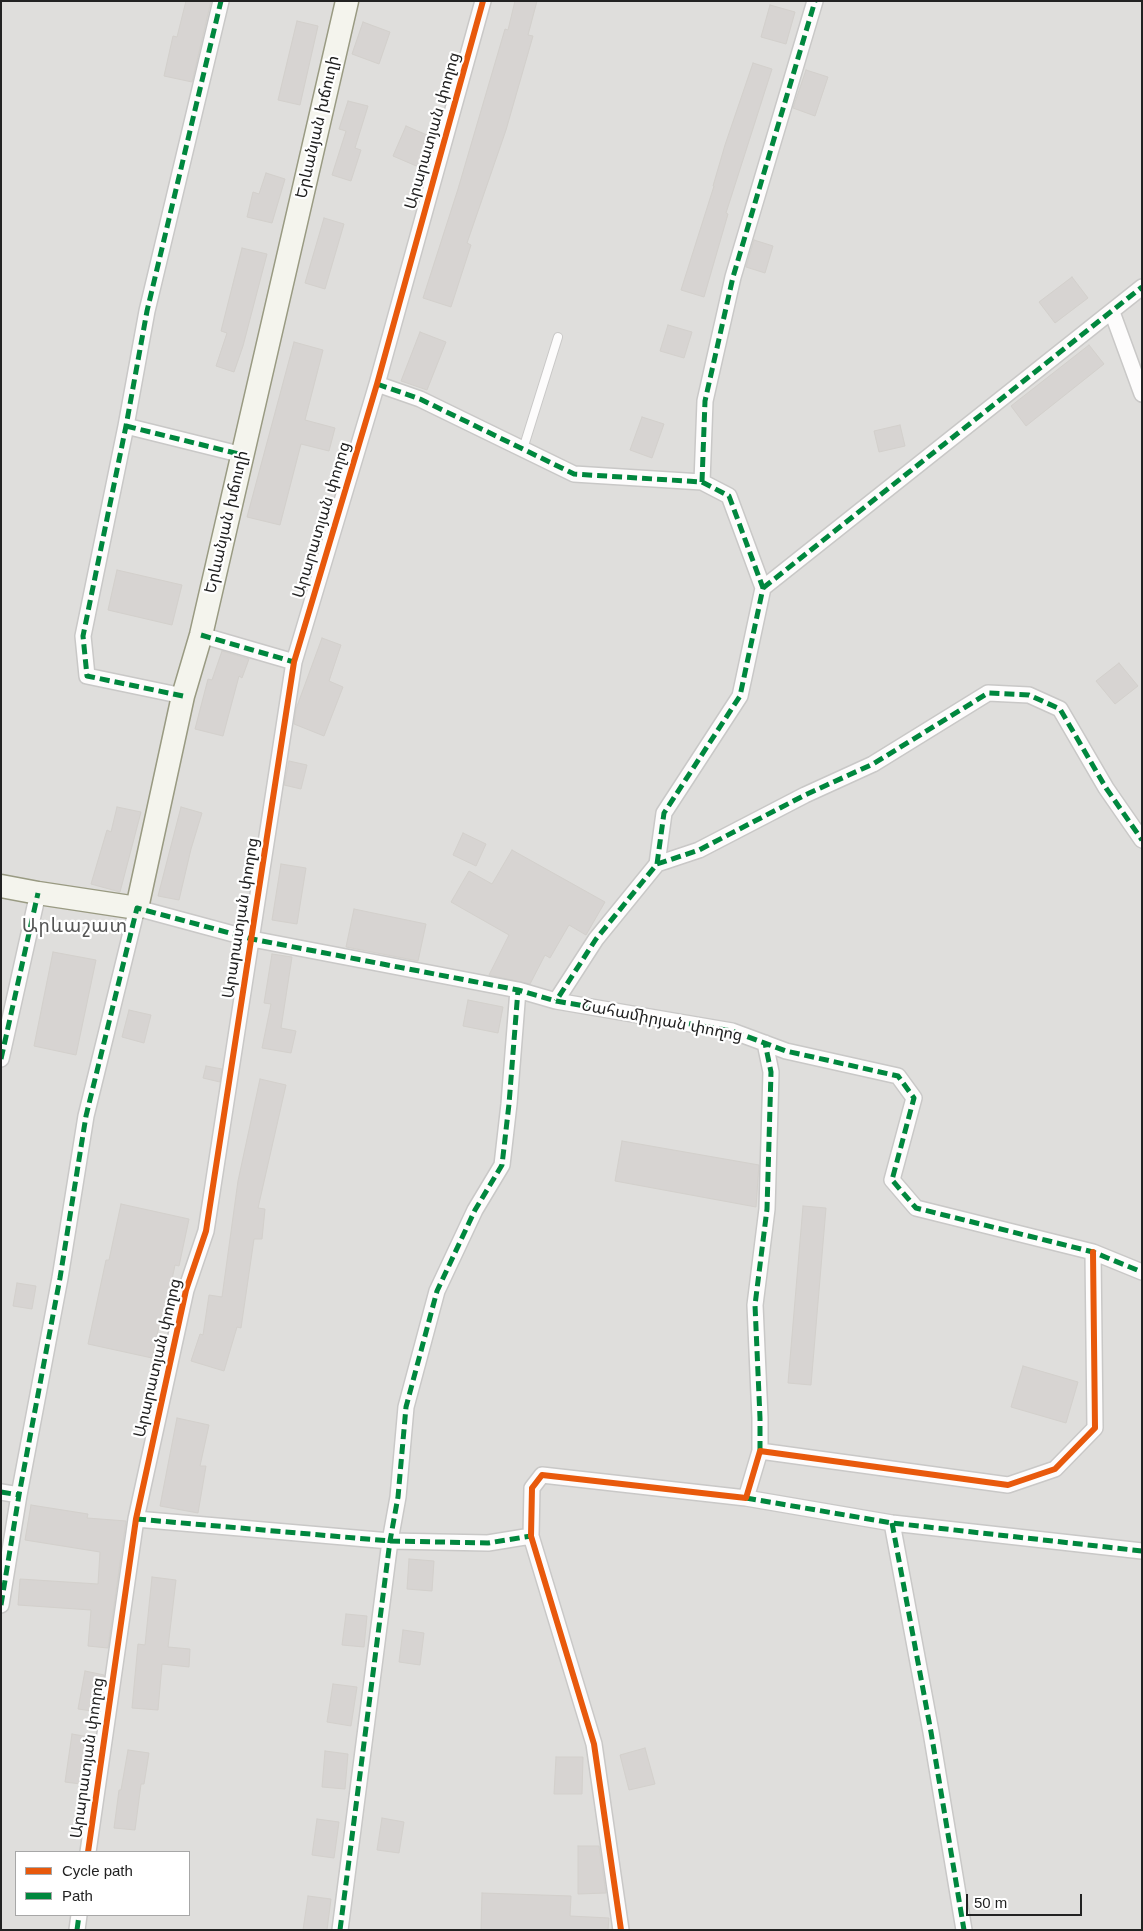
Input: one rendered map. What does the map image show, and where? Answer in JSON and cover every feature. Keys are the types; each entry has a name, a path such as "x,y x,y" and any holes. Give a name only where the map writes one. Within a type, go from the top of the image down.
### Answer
{"main road":[{"name":"Երևանյան խճուղի","path":"138,908 183,696 201,634 347,1"},
{"path":"1,886 38,894 138,908"}],"street":[{"path":"183,696 87,676 84,636 147,311 221,1"},
{"name":"Արարատյան փողոց","path":"88,1851 136,1519 186,1290 206,1231 294,662 377,384 483,1"},
{"path":"702,482 705,401 733,277 815,1"},
{"path":"763,588 1142,288"},
{"path":"1112,312 1142,394"},
{"path":"377,384 420,399 574,474 702,482 729,496 763,588 740,696 664,813 656,864 596,939 556,1001"},
{"path":"126,426 242,455"},
{"path":"201,634 294,662"},
{"path":"656,864 699,850 805,795 873,764 988,693 1029,695 1060,709 1106,788 1142,840"},
{"path":"1,1059 38,894"},
{"path":"1,1605 19,1495 60,1278 86,1116 138,908"},
{"name":"Շահամիրյան փողոց","path":"138,908 252,939 518,990 556,1001 732,1031 786,1051 898,1076 914,1098 892,1180 916,1208 1092,1252 1142,1272"},
{"path":"340,1930 390,1541 398,1497 406,1407 437,1291 475,1210 502,1165 518,990"},
{"path":"746,1498 760,1451 755,1305 767,1209 771,1072 765,1043"},
{"path":"760,1451 1008,1485 1054,1469 1095,1428 1092,1252"},
{"path":"621,1930 594,1744 531,1536 532,1488 542,1475 746,1498 892,1523 1142,1551"},
{"path":"1,1492 19,1495"},
{"path":"136,1519 390,1541 488,1544 531,1536"},
{"path":"892,1523 931,1732 964,1930"},
{"path":"77,1930 80,1916"}],"lane":[{"path":"523,449 558,337"}],"shaded area":[{"name":"Արևաշատ","path":"1,1 1142,1 1142,1930 1,1930"}],"building":[{"path":"186,1 211,1 192,82 164,76 173,36 177,37"},
{"path":"515,1 537,1 528,35 533,36 506,130 467,243 471,245 451,307 423,298 458,189 505,29 508,30"},
{"path":"770,5 795,12 786,44 761,37"},
{"path":"297,21 318,26 300,105 278,100"},
{"path":"363,22 390,32 379,64 352,54"},
{"path":"753,63 772,69 726,213 728,214 704,297 681,290 725,145"},
{"path":"806,70 828,77 815,116 793,108"},
{"path":"348,101 368,106 355,148 361,150 351,181 332,175 346,131 339,129"},
{"path":"406,126 434,138 421,168 393,156"},
{"path":"266,173 285,179 272,223 247,217 253,192 259,194"},
{"path":"324,218 344,224 325,289 305,283"},
{"path":"754,240 773,246 765,273 746,267"},
{"path":"242,248 267,254 243,346 234,372 216,366 227,333 221,331"},
{"path":"1072,277 1088,298 1055,323 1039,302"},
{"path":"668,325 692,332 684,358 660,351"},
{"path":"420,332 446,342 427,390 401,381"},
{"path":"294,342 323,350 305,420 335,428 329,451 301,444 280,525 247,517"},
{"path":"1089,345 1104,364 1026,426 1011,406"},
{"path":"642,417 664,424 652,458 630,450"},
{"path":"900,425 905,446 879,452 874,431"},
{"path":"117,570 182,585 172,625 108,610"},
{"path":"322,638 341,645 329,681 343,687 324,736 294,724 296,709"},
{"path":"222,651 249,659 242,678 239,676 223,736 195,729 208,679 212,680"},
{"path":"1119,663 1138,686 1115,704 1096,681"},
{"path":"289,761 307,765 301,789 284,785"},
{"path":"117,807 141,812 120,892 91,884 107,830 111,832"},
{"path":"181,807 202,813 179,900 158,896"},
{"path":"463,833 486,844 476,866 453,855"},
{"path":"512,850 605,902 586,935 569,925 550,958 545,955 530,984 489,975 509,935 451,902 469,871 492,884"},
{"path":"281,864 306,868 297,924 272,920"},
{"path":"354,909 426,924 418,961 346,947"},
{"path":"53,952 96,960 76,1055 34,1046"},
{"path":"272,954 292,957 281,1028 296,1031 291,1053 262,1048 271,1004 264,1003"},
{"path":"468,1000 503,1007 498,1033 463,1026"},
{"path":"129,1010 151,1015 144,1043 122,1037"},
{"path":"206,1066 222,1069 220,1082 203,1078"},
{"path":"260,1079 286,1085 258,1208 265,1209 262,1239 254,1239 241,1328 237,1327 224,1371 191,1361 200,1334 203,1335 209,1295 222,1297 238,1181"},
{"path":"622,1141 759,1165 756,1207 615,1181"},
{"path":"121,1204 189,1219 179,1266 175,1265 165,1313 162,1313 152,1358 88,1344 106,1260 109,1260"},
{"path":"803,1206 826,1208 811,1385 788,1383"},
{"path":"17,1283 36,1286 32,1309 13,1306"},
{"path":"1023,1366 1078,1382 1066,1423 1011,1407"},
{"path":"177,1418 209,1425 200,1466 206,1466 198,1513 160,1506"},
{"path":"31,1505 88,1514 87,1518 126,1521 108,1648 88,1646 91,1610 18,1605 20,1579 98,1584 100,1552 25,1540"},
{"path":"409,1559 434,1561 432,1591 407,1589"},
{"path":"152,1577 176,1580 168,1647 190,1649 189,1667 162,1664 158,1710 132,1708 138,1644 145,1645"},
{"path":"346,1614 367,1616 364,1647 342,1645"},
{"path":"403,1630 424,1633 420,1665 399,1662"},
{"path":"85,1671 104,1675 99,1712 78,1709"},
{"path":"333,1684 357,1687 351,1726 327,1722"},
{"path":"72,1734 95,1738 88,1785 65,1782"},
{"path":"645,1748 655,1784 629,1790 620,1755"},
{"path":"128,1750 149,1753 144,1784 141,1784 135,1830 114,1828 119,1790 121,1790"},
{"path":"325,1751 348,1754 345,1789 322,1787"},
{"path":"556,1757 583,1757 582,1794 554,1794"},
{"path":"382,1818 404,1822 399,1853 377,1850"},
{"path":"317,1819 339,1822 334,1858 312,1855"},
{"path":"578,1846 599,1846 606,1893 578,1894"},
{"path":"482,1893 571,1896 570,1916 609,1918 608,1930 481,1930"},
{"path":"308,1896 331,1899 327,1930 303,1930"}],"marked path":[{"path":"183,696 87,676 83,636 126,426 147,311 221,1"},
{"path":"702,482 705,401 733,277 815,1"},
{"path":"763,588 1142,287"},
{"path":"377,384 420,399 574,474 702,482 729,496 763,588 740,696 664,813 657,864 596,939 556,1001"},
{"path":"126,426 243,455"},
{"path":"201,635 294,662"},
{"path":"657,864 699,850 805,795 873,764 988,693 1029,695 1060,709 1106,788 1142,840"},
{"path":"1,1059 38,893"},
{"path":"1,1605 19,1495 60,1278 86,1116 137,908 252,939 518,990 556,1001 732,1031 786,1051 898,1076 914,1098 892,1180 916,1208 1093,1252 1142,1272"},
{"path":"340,1930 390,1541 398,1497 406,1407 437,1291 475,1210 502,1165 518,990"},
{"path":"760,1451 755,1305 767,1209 771,1072 765,1043"},
{"path":"1,1492 19,1495"},
{"path":"746,1498 892,1523 1142,1551"},
{"path":"136,1519 390,1541 488,1543 531,1536"},
{"path":"892,1523 931,1732 964,1930"},
{"path":"77,1930 79,1916"}],"cycle path":[{"path":"88,1851 136,1519 186,1290 206,1231 294,662 377,384 483,1"},
{"path":"621,1930 594,1744 531,1536 532,1488 542,1475 746,1498 760,1451 1008,1485 1055,1469 1095,1428 1093,1252"}],"district":[{"name":"Արևաշատ","path":"75,927"}]}
